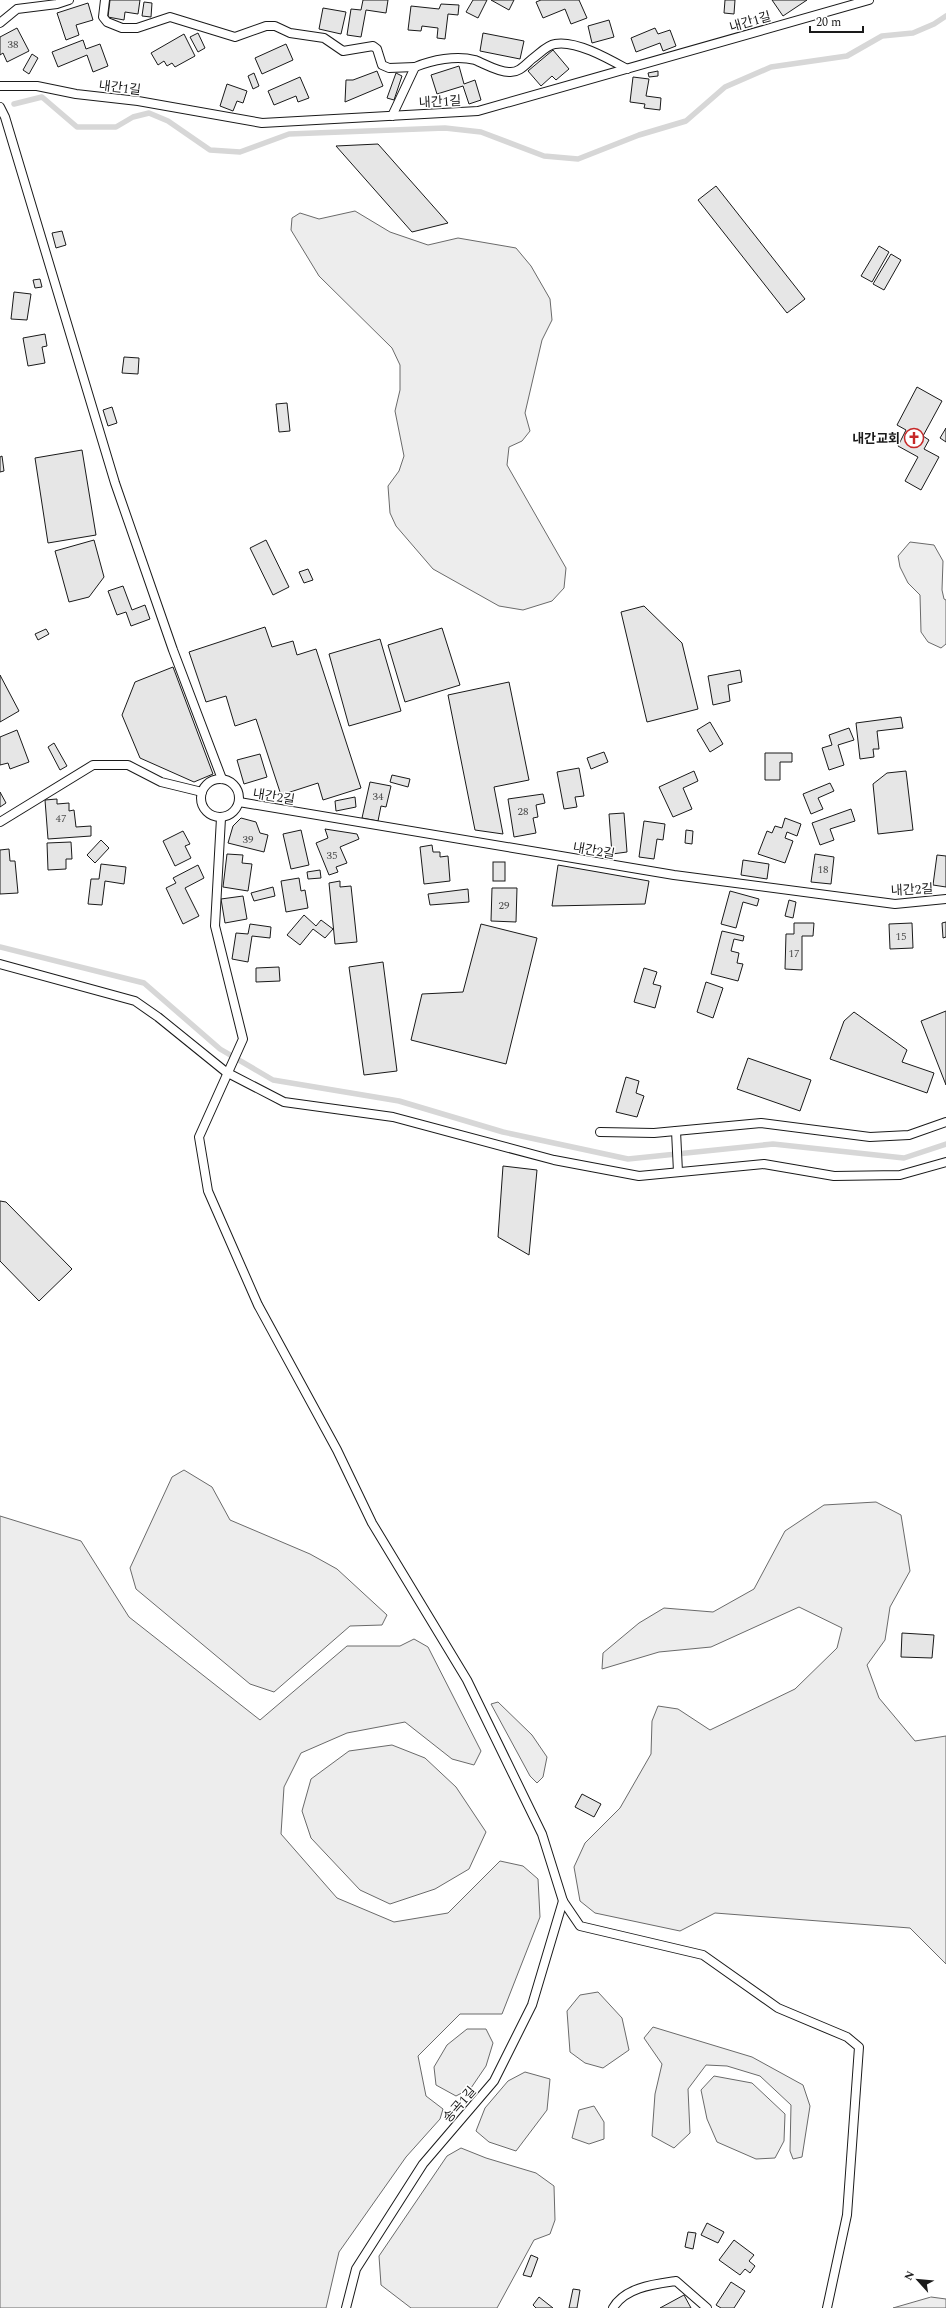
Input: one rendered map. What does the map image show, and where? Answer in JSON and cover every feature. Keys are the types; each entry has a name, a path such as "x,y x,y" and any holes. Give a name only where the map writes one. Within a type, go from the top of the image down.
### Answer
{"lane":[{"path":"0,23 17,9 57,4 69,0"},
{"path":"105,0 103,17 107,22 122,28 137,28 170,17 235,37 266,26 275,26 290,33 324,38 343,51 373,46 377,49 382,65 389,68 415,67 427,62 450,59 473,60 508,72 517,71 546,48 555,44 574,46 603,56 627,69"},
{"name":"내간1길","path":"0,86 36,86 76,94 138,101 262,123 478,111 869,0"},
{"path":"392,116 415,67"},
{"path":"0,107 9,131 115,483 173,650 222,779"},
{"path":"0,822 93,765 128,765 161,782 202,792"},
{"path":"222,779 229,782 235,788 239,796 239,802 232,812 221,818 206,812 200,800 202,792 210,782 222,779"},
{"name":"내간2길","path":"239,802 674,875 895,904 946,899"},
{"path":"221,818 215,926 244,1039 226,1072 198,1137 208,1191 258,1305 337,1450 372,1523 466,1680 542,1834 563,1901 580,1926 703,1955 778,2008 847,2037 859,2047 847,2215 826,2308"},
{"path":"0,964 135,1001 158,1017 226,1072 284,1102 393,1117 554,1160 638,1176 764,1164 834,1176 900,1175 946,1162"},
{"path":"600,1132 654,1133 761,1123 870,1137 909,1135 946,1122"},
{"path":"676,1131 678,1172"},
{"name":"송곡1길","path":"346,2308 356,2269 423,2164 494,2081 532,2005 563,1901"},
{"path":"613,2308 618,2300 648,2284 676,2281 707,2308"}],"shaded area":[{"path":"355,211 390,232 428,245 458,238 516,248 531,266 550,299 552,320 542,340 525,413 530,431 522,441 509,447 507,465 566,568 564,588 552,601 523,610 499,606 433,569 396,526 390,513 388,486 399,471 404,456 395,411 400,390 400,365 392,348 319,276 291,230 292,218 300,213 319,219"},
{"path":"910,542 934,545 943,561 942,590 944,599 946,600 946,644 941,648 928,642 921,632 920,595 908,583 900,567 898,556"},
{"path":"184,1470 212,1487 230,1520 310,1554 337,1569 387,1615 382,1625 350,1626 274,1692 250,1684 136,1589 130,1568 172,1477"},
{"path":"876,1502 901,1515 910,1571 890,1607 885,1640 867,1665 879,1698 915,1741 946,1736 946,1964 910,1928 715,1913 680,1931 595,1913 580,1901 574,1867 585,1843 620,1808 651,1754 652,1721 658,1706 678,1709 710,1730 795,1689 837,1648 842,1628 799,1607 711,1647 659,1652 602,1669 603,1653 639,1623 664,1608 713,1612 754,1589 785,1531 824,1505"},
{"path":"0,1516 81,1541 129,1617 260,1720 347,1646 400,1646 414,1639 428,1647 481,1751 474,1765 452,1759 405,1722 347,1733 301,1753 284,1787 281,1834 337,1898 394,1922 448,1913 500,1861 523,1866 538,1879 540,1917 502,2014 460,2014 418,2056 426,2096 443,2109 440,2119 406,2157 339,2252 326,2308 0,2308"},
{"path":"498,1702 532,1735 547,1757 543,1777 537,1783 530,1776 491,1704"},
{"path":"392,1745 425,1758 456,1787 486,1832 469,1869 435,1889 390,1904 360,1890 311,1838 302,1811 311,1779 349,1751"},
{"path":"598,1992 622,2018 629,2050 603,2068 585,2063 570,2052 567,2011 580,1995"},
{"path":"653,2027 752,2057 803,2085 810,2106 802,2157 793,2159 790,2151 791,2105 760,2076 727,2066 706,2065 688,2089 690,2133 674,2148 652,2136 655,2094 662,2064 644,2038"},
{"path":"467,2029 486,2029 493,2043 486,2066 471,2088 456,2096 436,2085 434,2067 447,2045"},
{"path":"525,2072 550,2079 547,2110 516,2151 489,2142 476,2131 485,2108 508,2081"},
{"path":"714,2076 752,2083 785,2114 784,2141 775,2158 756,2159 717,2142 707,2119 701,2090"},
{"path":"594,2106 604,2122 604,2139 589,2144 572,2138 579,2110"},
{"path":"461,2148 486,2158 536,2173 554,2186 555,2220 550,2234 534,2240 497,2308 411,2308 381,2285 379,2256 447,2156"},
{"path":"931,2297 946,2299 946,2308 893,2308"}],"building":[{"path":"110,0 140,0 138,14 125,12 124,20 108,17"},
{"path":"363,0 388,0 386,13 366,10 361,37 347,35 351,9 361,10"},
{"path":"473,0 487,0 478,18 466,12"},
{"path":"491,0 514,0 509,10"},
{"path":"541,0 579,0 587,18 571,24 565,9 543,18 536,2"},
{"path":"725,0 735,0 734,14 724,13"},
{"path":"772,0 807,0 783,16"},
{"path":"144,2 152,3 151,17 142,16"},
{"path":"88,3 93,20 76,25 79,35 66,40 57,13"},
{"path":"441,4 459,5 458,15 448,14 445,39 437,38 438,28 422,26 421,31 408,30 411,6 439,9"},
{"path":"323,8 346,12 341,34 319,29"},
{"path":"609,20 614,37 592,43 588,26"},
{"path":"17,28 29,51 7,62 3,53 0,55 0,37"},
{"path":"655,28 658,34 670,30 676,46 663,51 660,43 636,52 631,38"},
{"path":"198,33 205,48 198,52 190,37"},
{"path":"483,33 524,41 520,59 480,51"},
{"path":"184,34 195,56 175,67 172,63 167,66 164,61 158,65 151,53"},
{"path":"83,40 86,49 100,44 108,66 93,72 87,55 58,67 52,52"},
{"path":"286,44 293,60 262,74 255,58"},
{"path":"553,50 569,69 556,80 552,76 541,86 528,71"},
{"path":"32,54 38,58 29,74 23,70"},
{"path":"459,66 464,84 475,80 481,100 469,104 463,86 437,94 431,75"},
{"path":"377,71 383,86 345,102 346,80 353,80"},
{"path":"658,71 658,76 649,77 648,73"},
{"path":"254,73 259,86 253,89 248,76"},
{"path":"396,73 402,76 394,100 387,98"},
{"path":"300,77 309,98 298,102 296,96 274,105 268,91"},
{"path":"633,77 649,79 646,96 661,98 660,110 644,108 645,104 630,102"},
{"path":"227,84 247,91 243,103 237,101 233,111 220,106"},
{"path":"378,144 448,223 412,232 336,146"},
{"path":"716,186 805,299 787,313 698,200"},
{"path":"62,231 66,245 56,248 52,233"},
{"path":"879,246 889,252 872,282 861,276"},
{"path":"891,254 901,260 884,290 873,284"},
{"path":"40,279 42,287 35,288 33,280"},
{"path":"14,292 31,294 27,320 11,319"},
{"path":"45,334 47,346 42,347 45,363 28,366 23,338"},
{"path":"124,357 139,358 138,374 122,373"},
{"name":"내간교회","path":"917,387 942,401 923,436 929,440 924,449 939,457 921,490 905,481 918,457 898,446 906,430 897,425"},
{"path":"287,403 290,431 279,432 276,404"},
{"path":"112,407 117,423 108,426 103,410"},
{"path":"946,428 946,442 940,438"},
{"path":"82,450 96,535 48,543 35,458"},
{"path":"2,456 4,471 0,472 0,457"},
{"path":"94,540 104,577 89,597 69,602 55,551"},
{"path":"266,540 289,587 273,595 250,548"},
{"path":"308,569 313,580 304,583 299,572"},
{"path":"123,586 132,610 145,605 150,619 131,626 126,612 117,615 108,591"},
{"path":"644,606 682,643 698,709 647,722 621,612"},
{"path":"265,627 272,647 293,641 297,655 316,649 361,788 323,800 318,783 281,795 256,719 235,726 226,696 206,702 189,652"},
{"path":"442,628 460,685 405,702 388,645"},
{"path":"46,629 49,634 38,640 35,634"},
{"path":"380,639 401,711 349,726 329,654"},
{"path":"173,667 213,774 194,782 140,758 122,715 135,682"},
{"path":"740,670 742,682 728,685 730,701 713,705 708,676"},
{"path":"0,675 19,711 0,722"},
{"path":"509,682 529,780 494,787 503,834 475,830 448,695"},
{"path":"901,717 903,728 877,731 879,749 873,749 874,757 860,759 856,723"},
{"path":"710,722 723,744 710,752 697,730"},
{"path":"849,728 854,740 838,745 844,765 829,770 822,748 832,745 829,735"},
{"path":"17,730 29,762 10,769 8,763 0,765 0,737"},
{"path":"54,743 67,766 60,770 48,747"},
{"path":"604,752 608,762 591,769 587,758"},
{"path":"765,753 792,753 792,762 780,762 780,780 765,780"},
{"path":"260,754 267,777 244,784 237,760"},
{"path":"579,768 584,796 575,797 577,807 564,809 557,772"},
{"path":"694,771 698,781 683,788 692,809 673,817 659,787"},
{"path":"906,771 913,830 878,834 873,784 887,773"},
{"path":"392,775 410,779 408,787 390,782"},
{"path":"370,782 391,786 386,807 381,806 378,821 362,818"},
{"path":"830,783 834,791 818,798 823,809 811,814 803,794"},
{"path":"0,792 6,803 0,807"},
{"path":"543,794 545,803 536,805 538,817 533,818 536,833 514,837 508,799"},
{"path":"355,797 356,807 336,811 335,801"},
{"path":"57,799 57,804 69,803 69,811 74,810 76,827 91,826 91,836 48,839 45,800"},
{"path":"851,809 855,821 830,829 834,840 820,845 812,823"},
{"path":"624,813 627,852 612,854 609,814"},
{"path":"241,818 256,822 260,833 268,835 264,852 228,843 233,826"},
{"path":"785,818 801,824 797,836 787,832 785,838 793,841 785,863 758,854 767,831 772,833 775,826 782,828"},
{"path":"644,821 665,824 663,840 657,839 654,859 639,857"},
{"path":"325,829 357,834 359,839 340,847 347,863 336,867 338,872 329,875 316,843 328,838"},
{"path":"301,830 309,865 291,869 283,834"},
{"path":"686,830 693,831 692,844 685,843"},
{"path":"183,831 190,844 185,846 191,858 175,866 163,841"},
{"path":"101,840 109,848 95,863 87,855"},
{"path":"71,842 72,859 66,859 66,869 48,870 47,843"},
{"path":"432,845 433,852 440,852 440,857 448,856 450,881 424,884 420,847"},
{"path":"9,849 10,861 15,861 18,893 0,894 0,850"},
{"path":"227,854 243,855 242,863 252,864 248,891 223,887"},
{"path":"815,854 834,857 831,884 811,882"},
{"path":"937,855 946,856 946,887 933,885"},
{"path":"743,860 769,864 767,879 741,875"},
{"path":"493,862 505,862 505,881 493,881"},
{"path":"101,864 126,867 124,884 105,881 102,905 88,904 91,879 99,879"},
{"path":"198,865 204,878 185,888 199,916 183,924 166,888 176,883 173,878"},
{"path":"558,865 649,881 645,904 552,906"},
{"path":"320,870 321,878 308,879 307,872"},
{"path":"299,878 301,891 305,890 308,908 286,912 281,881"},
{"path":"340,881 340,887 351,886 357,942 335,944 329,883"},
{"path":"273,887 275,896 254,901 251,893"},
{"path":"492,888 517,888 516,922 491,921"},
{"path":"468,889 469,902 430,905 428,894"},
{"path":"730,891 759,899 757,906 743,902 736,928 721,924"},
{"path":"243,896 247,919 225,923 221,899"},
{"path":"789,900 796,902 793,918 785,916"},
{"path":"304,915 316,926 321,920 333,929 325,938 313,929 300,945 287,935"},
{"path":"946,922 946,937 943,938 942,923"},
{"path":"794,923 814,923 813,936 802,936 802,970 785,969 786,934 794,934"},
{"path":"912,923 913,948 890,949 889,924"},
{"path":"250,924 271,927 270,938 252,936 248,962 232,959 236,933 248,934"},
{"path":"481,924 537,938 506,1064 411,1040 422,994 463,992"},
{"path":"722,931 744,936 743,941 734,939 731,951 739,953 737,963 743,964 738,981 711,974"},
{"path":"383,962 397,1071 364,1075 349,967"},
{"path":"279,967 280,981 256,982 256,968"},
{"path":"644,968 657,972 653,984 661,986 655,1008 634,1002"},
{"path":"706,982 723,988 713,1018 697,1012"},
{"path":"946,1011 946,1085 921,1021"},
{"path":"854,1012 907,1050 902,1062 934,1073 927,1093 830,1059 844,1021"},
{"path":"748,1058 811,1080 800,1111 737,1089"},
{"path":"626,1077 639,1081 636,1093 644,1096 637,1117 616,1112"},
{"path":"503,1166 537,1170 529,1255 498,1237"},
{"path":"0,1201 6,1202 72,1269 39,1301 0,1261"},
{"path":"902,1633 934,1635 932,1658 901,1657"},
{"path":"582,1794 601,1804 594,1817 575,1807"},
{"path":"707,2223 724,2232 718,2243 701,2235"},
{"path":"688,2232 696,2233 693,2249 685,2247"},
{"path":"734,2240 754,2255 749,2261 755,2266 750,2273 745,2269 740,2275 719,2260"},
{"path":"531,2255 538,2258 531,2277 523,2275"},
{"path":"731,2282 745,2291 734,2308 721,2308 716,2305"},
{"path":"573,2289 580,2290 577,2308 569,2308"},
{"path":"684,2295 691,2308 660,2308"},
{"path":"539,2297 553,2308 536,2308 533,2305"}],"waterway":[{"path":"14,104 42,97 77,127 116,127 133,117 149,113 168,121 210,150 240,152 289,134 445,128 481,132 544,156 578,159 639,135 686,121 725,87 771,67 847,56 882,36 913,33 934,24 946,16"},
{"path":"0,947 144,983 220,1049 273,1080 399,1101 503,1132 628,1159 773,1144 904,1158 946,1144"}],"place":[{"name":"내간교회","path":"914,438"}]}
